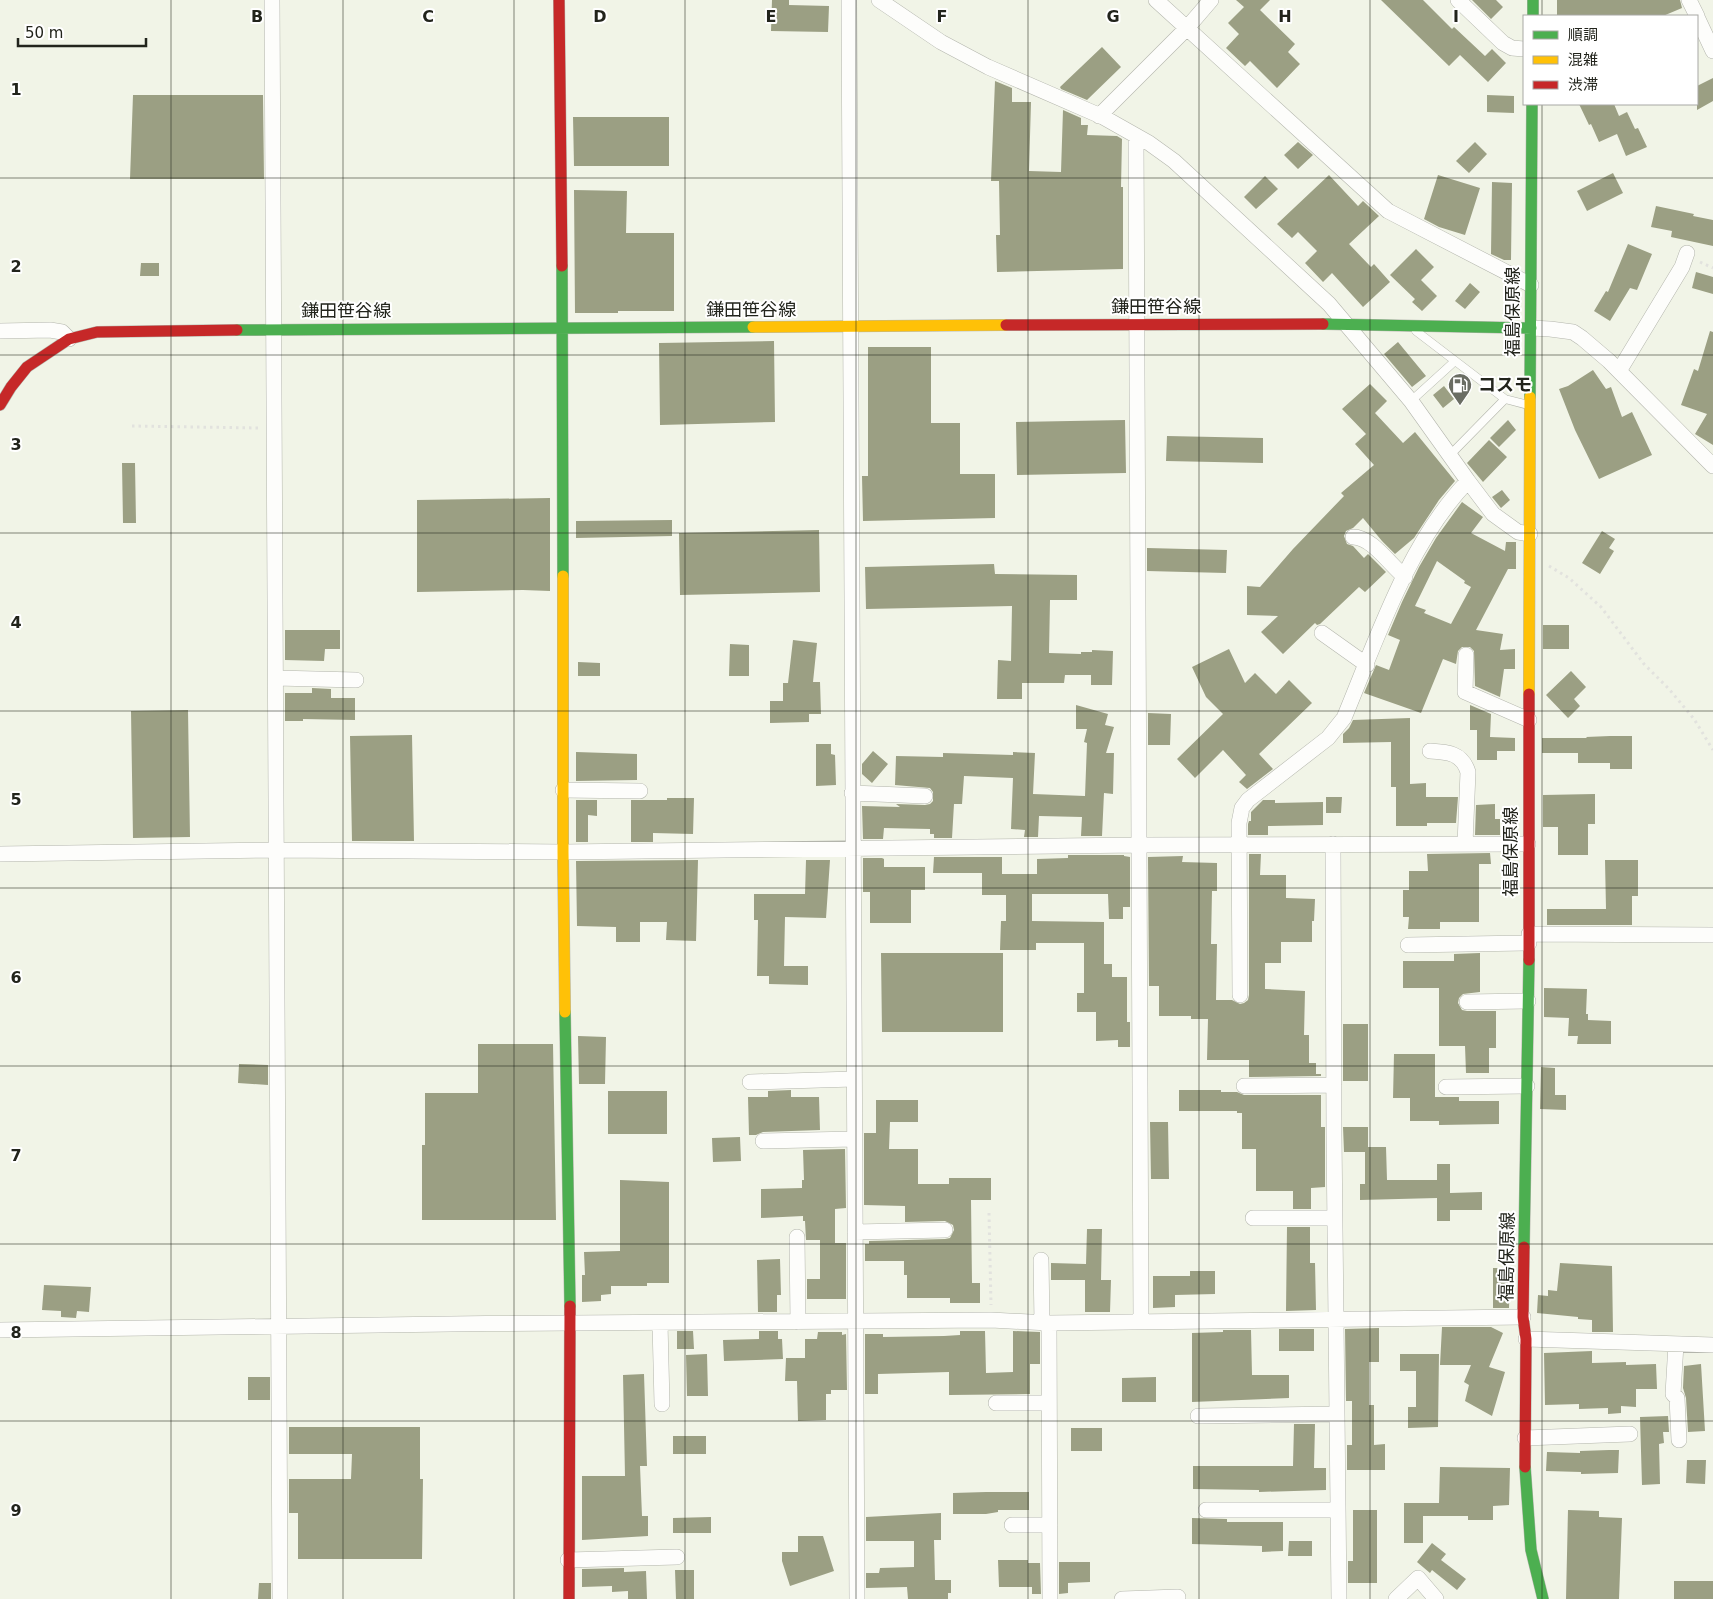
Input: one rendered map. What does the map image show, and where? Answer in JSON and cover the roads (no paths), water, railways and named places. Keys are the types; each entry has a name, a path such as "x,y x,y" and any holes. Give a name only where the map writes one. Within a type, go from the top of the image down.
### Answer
{"street":[{"path":"272,0 280,1599"},
{"path":"559,0 563,329 563,852 570,1324 569,1599"},
{"path":"849,0 857,1599"},
{"path":"879,0 941,42 988,67 1099,116 1163,152 1202,185 1329,304 1411,401 1493,514 1518,532 1530,534"},
{"path":"1156,0 1388,211 1531,285"},
{"path":"1099,116 1187,28 1211,0"},
{"path":"1458,0 1503,43 1512,48 1523,49"},
{"path":"1533,15 1534,0"},
{"path":"1689,0 1697,15"},
{"path":"1701,22 1713,51"},
{"name":"福島保原線","path":"1532,105 1529,939 1523,1317 1526,1339 1525,1463 1531,1550 1543,1599"},
{"path":"1136,137 1141,1322"},
{"path":"1619,372 1682,267 1688,253"},
{"name":"鎌田笹谷線","path":"0,405 27,367 69,339 97,332 274,329 563,329 1137,324 1345,324 1531,328"},
{"path":"1531,328 1550,328 1573,332 1591,345 1713,466"},
{"path":"0,331 50,330 62,332 69,339"},
{"path":"1240,995 1240,812 1244,804 1334,732 1344,718 1412,561 1438,517 1468,481"},
{"path":"1353,536 1370,543 1395,570 1405,577"},
{"path":"1322,633 1367,665"},
{"path":"1466,655 1465,692 1529,720"},
{"path":"276,678 356,680"},
{"path":"1430,751 1453,754 1465,763 1468,772 1465,844"},
{"path":"563,790 640,791"},
{"path":"852,793 925,796"},
{"path":"0,854 277,850 563,852 1239,844 1528,844"},
{"path":"1333,844 1339,1599"},
{"path":"1408,945 1529,939 1713,935"},
{"path":"1468,1002 1528,1001"},
{"path":"750,1082 854,1079"},
{"path":"1244,1086 1334,1085"},
{"path":"1446,1087 1527,1086"},
{"path":"763,1141 854,1139"},
{"path":"1253,1218 1335,1218"},
{"path":"855,1232 945,1230"},
{"path":"797,1237 798,1322"},
{"path":"1041,1260 1049,1403 1050,1599"},
{"path":"0,1330 279,1325 991,1320 1045,1323 1523,1317"},
{"path":"660,1323 662,1404"},
{"path":"1526,1339 1713,1345"},
{"path":"1676,1344 1673,1394 1677,1398 1679,1440"},
{"path":"996,1403 1049,1403"},
{"path":"1198,1416 1337,1414"},
{"path":"1525,1438 1630,1434"},
{"path":"1206,1510 1338,1510"},
{"path":"1012,1525 1050,1525"},
{"path":"568,1560 677,1557"},
{"path":"1396,1599 1418,1578 1436,1599"},
{"path":"1122,1599 1178,1597"}],"lane":[{"path":"1408,325 1505,399 1530,405"},
{"path":"1411,401 1455,361"},
{"path":"1450,455 1505,399"}],"place":[{"name":"コスモ","path":"1460,406"}]}
